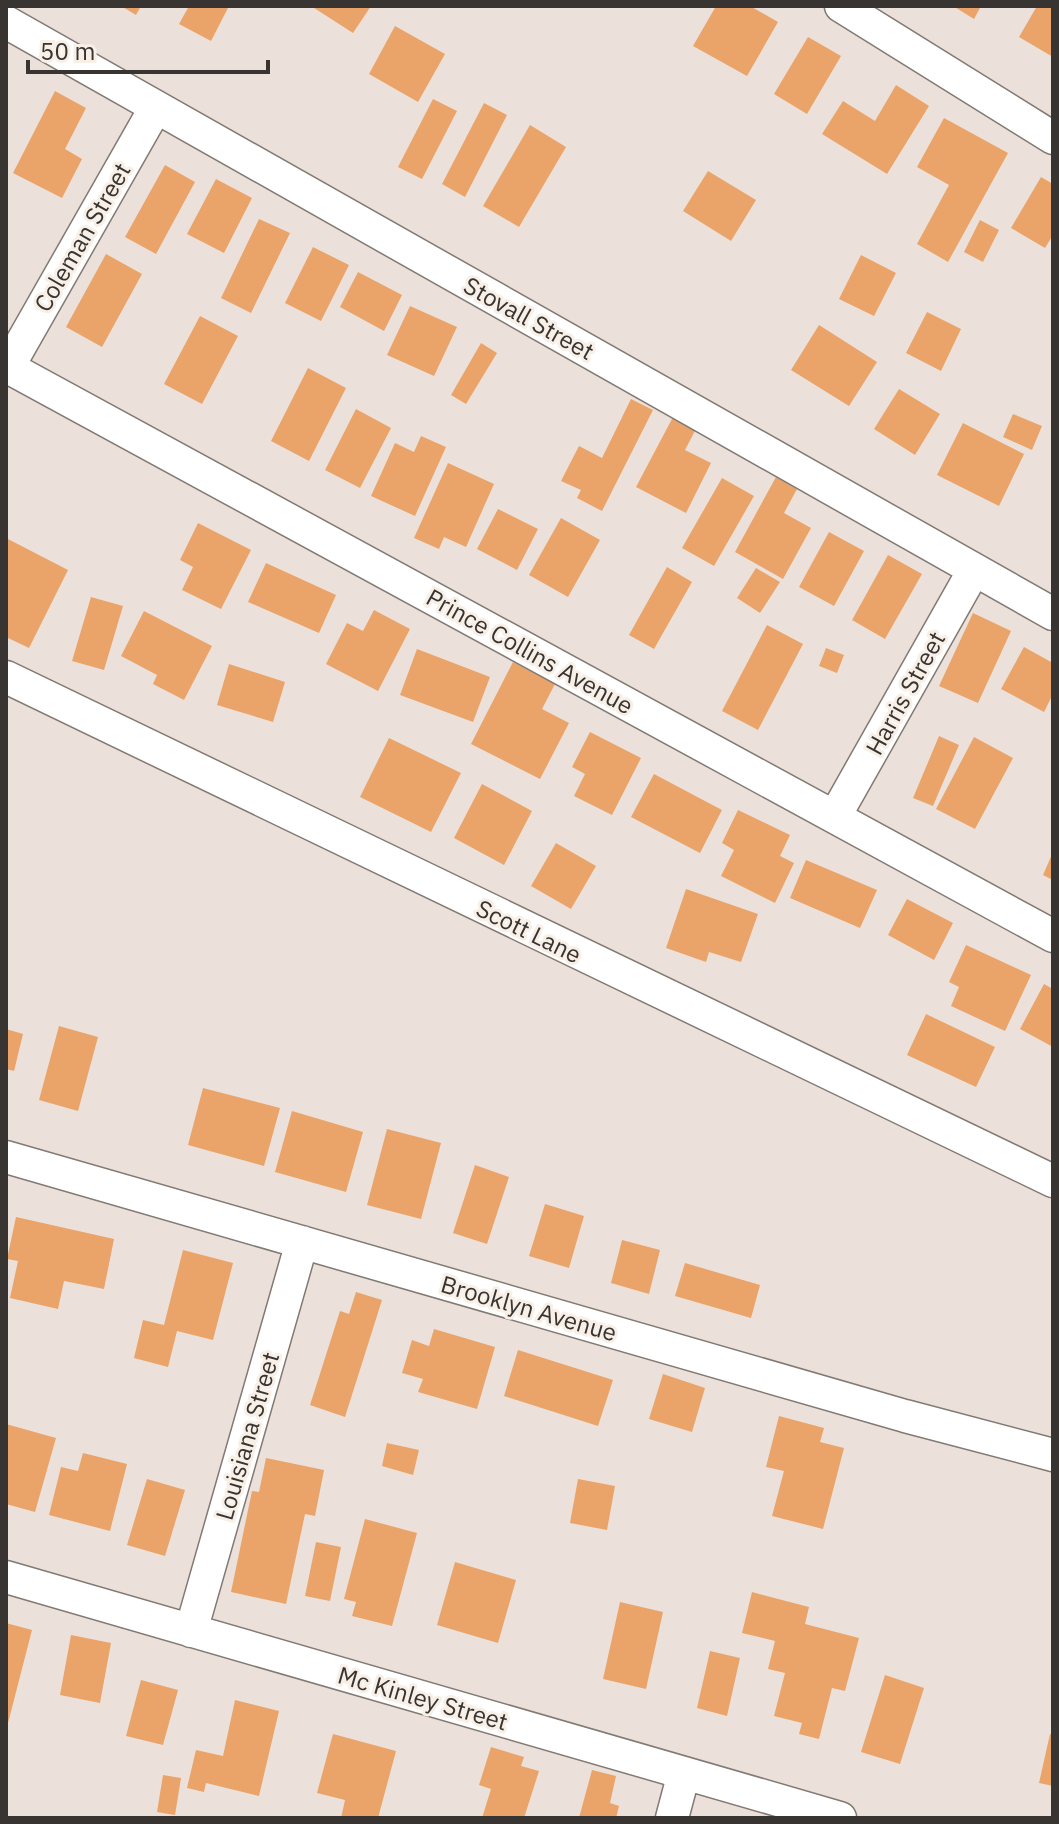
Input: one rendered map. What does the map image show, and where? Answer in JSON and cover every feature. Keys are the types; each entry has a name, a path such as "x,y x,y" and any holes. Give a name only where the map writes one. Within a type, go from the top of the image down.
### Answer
{"street":[{"path":"841,6 1053,138"},
{"name":"Stovall Street","path":"6,22 1053,614"},
{"name":"Coleman Street","path":"7,366 156,107"},
{"name":"Prince Collins Avenue","path":"7,366 1053,936"},
{"name":"Harris Street","path":"835,816 974,570"},
{"name":"Scott Lane","path":"6,677 1053,1181"},
{"name":"Brooklyn Avenue","path":"6,1157 890,1412 1053,1455"},
{"name":"Louisiana Street","path":"191,1631 302,1242"},
{"name":"Mc Kinley Street","path":"6,1577 840,1818"},
{"path":"672,1818 684,1773"}],"building":[{"path":"121,6 141,6 136,15"},
{"path":"189,6 229,6 211,41 179,24"},
{"path":"311,6 371,6 353,33"},
{"path":"716,6 750,6 778,22 747,76 693,46"},
{"path":"953,6 981,6 974,19"},
{"path":"1037,6 1053,6 1053,57 1019,37"},
{"path":"395,26 445,54 418,102 369,74"},
{"path":"808,37 841,56 807,114 774,94"},
{"path":"896,85 929,106 887,174 822,134 843,101 875,121"},
{"path":"55,91 86,108 65,149 82,159 62,198 13,173"},
{"path":"433,99 457,111 422,179 398,167"},
{"path":"484,103 507,115 465,197 442,184"},
{"path":"944,118 1008,153 948,262 917,244 949,185 917,167"},
{"path":"530,125 566,147 519,227 483,206"},
{"path":"165,165 195,182 156,254 125,237"},
{"path":"708,171 756,200 731,241 683,211"},
{"path":"1041,177 1053,184 1053,235 1045,248 1011,228"},
{"path":"216,179 252,198 224,253 187,234"},
{"path":"259,219 290,233 251,313 221,298"},
{"path":"980,220 999,230 983,262 964,252"},
{"path":"313,247 349,265 321,321 285,303"},
{"path":"106,254 142,274 102,347 66,327"},
{"path":"861,255 896,273 874,316 839,299"},
{"path":"358,272 402,295 384,331 340,307"},
{"path":"410,306 457,327 434,376 387,355"},
{"path":"927,312 961,329 941,371 906,353"},
{"path":"200,316 238,336 202,404 164,384"},
{"path":"819,325 877,362 849,406 791,370"},
{"path":"481,343 497,353 466,404 451,395"},
{"path":"308,368 346,388 309,461 271,441"},
{"path":"899,389 940,414 915,455 874,429"},
{"path":"631,399 653,410 602,511 577,498 581,490 561,481 579,446 602,458"},
{"path":"356,409 391,428 360,488 325,470"},
{"path":"1013,414 1042,426 1032,450 1003,437"},
{"path":"673,417 696,429 685,450 711,463 686,513 636,487"},
{"path":"963,423 1024,454 999,506 937,475"},
{"path":"421,436 446,447 415,516 371,496 395,443 414,452"},
{"path":"448,463 494,484 466,547 444,537 439,549 414,538"},
{"path":"776,477 797,489 784,513 811,528 783,579 735,552"},
{"path":"722,478 754,496 714,566 682,548"},
{"path":"498,509 538,529 517,570 477,549"},
{"path":"561,518 600,540 568,597 529,575"},
{"path":"198,523 251,550 221,609 182,590 193,567 180,560"},
{"path":"829,532 864,551 834,606 799,587"},
{"path":"6,538 68,570 29,648 6,637"},
{"path":"888,555 922,574 885,639 852,620"},
{"path":"266,563 336,595 319,633 248,602"},
{"path":"667,567 692,582 654,649 629,635"},
{"path":"756,568 780,582 760,613 737,598"},
{"path":"91,597 123,606 104,670 72,661"},
{"path":"374,610 410,629 378,691 326,664 347,623 363,631"},
{"path":"144,611 212,646 184,700 153,684 157,675 121,656"},
{"path":"973,613 1011,631 978,703 939,686"},
{"path":"767,625 803,644 758,730 722,711"},
{"path":"1024,647 1053,663 1053,694 1044,712 1001,689"},
{"path":"826,648 844,655 837,673 819,666"},
{"path":"417,649 490,677 473,722 400,695"},
{"path":"513,662 555,684 542,709 569,723 540,779 471,744"},
{"path":"229,664 285,682 273,722 217,705"},
{"path":"590,732 641,758 612,815 574,796 585,774 572,767"},
{"path":"939,736 959,745 933,806 913,798"},
{"path":"974,737 1013,758 975,829 936,809"},
{"path":"389,738 461,773 431,832 360,797"},
{"path":"654,774 722,810 700,853 631,817"},
{"path":"482,784 532,811 504,865 454,838"},
{"path":"738,810 790,835 780,856 794,863 775,903 721,876 734,850 722,843"},
{"path":"556,843 596,866 571,909 531,886"},
{"path":"1053,852 1053,880 1043,875"},
{"path":"806,860 877,890 860,928 790,898"},
{"path":"686,889 758,914 741,962 709,952 706,962 666,948"},
{"path":"907,899 953,923 934,960 888,935"},
{"path":"966,945 1031,975 1005,1031 951,1006 959,987 949,982"},
{"path":"1044,984 1053,989 1053,1047 1020,1029"},
{"path":"926,1014 995,1047 976,1087 907,1055"},
{"path":"59,1026 98,1037 78,1111 39,1100"},
{"path":"6,1029 23,1034 14,1071 6,1069"},
{"path":"203,1088 280,1108 264,1166 188,1145"},
{"path":"292,1111 363,1132 346,1192 275,1172"},
{"path":"387,1129 441,1143 421,1219 367,1205"},
{"path":"475,1165 509,1177 487,1244 453,1233"},
{"path":"545,1204 584,1216 569,1268 529,1256"},
{"path":"16,1217 114,1239 104,1289 64,1281 58,1309 10,1298 18,1261 7,1259"},
{"path":"622,1240 660,1250 649,1294 611,1283"},
{"path":"183,1250 233,1263 213,1340 177,1331 168,1367 134,1358 143,1320 164,1325"},
{"path":"685,1263 760,1285 751,1318 675,1296"},
{"path":"356,1292 382,1300 345,1417 310,1405 340,1311 349,1314"},
{"path":"434,1329 495,1347 477,1409 418,1392 423,1379 402,1373 412,1340 429,1346"},
{"path":"518,1350 613,1380 598,1426 504,1396"},
{"path":"663,1374 705,1388 692,1432 649,1419"},
{"path":"779,1416 824,1428 820,1442 844,1448 823,1529 772,1516 784,1471 766,1467"},
{"path":"6,1424 56,1438 35,1512 6,1504"},
{"path":"387,1443 419,1450 413,1475 382,1466"},
{"path":"83,1453 127,1464 110,1531 49,1515 61,1467 78,1471"},
{"path":"266,1458 324,1470 315,1516 305,1514 286,1604 231,1592 252,1491 259,1492"},
{"path":"147,1479 185,1490 165,1556 127,1545"},
{"path":"578,1479 615,1486 607,1530 570,1523"},
{"path":"365,1519 417,1533 392,1626 352,1616 356,1602 344,1599"},
{"path":"316,1542 341,1547 330,1601 305,1596"},
{"path":"455,1562 516,1580 498,1643 437,1625"},
{"path":"752,1592 809,1607 805,1624 859,1638 845,1691 832,1688 819,1739 799,1734 802,1723 774,1716 785,1673 768,1669 775,1641 742,1633"},
{"path":"620,1602 663,1612 646,1689 603,1679"},
{"path":"6,1623 32,1630 7,1727 6,1726"},
{"path":"71,1635 111,1643 100,1703 60,1695"},
{"path":"710,1651 740,1658 727,1716 697,1708"},
{"path":"885,1675 924,1688 900,1764 861,1752"},
{"path":"141,1680 178,1690 163,1745 126,1736"},
{"path":"235,1700 279,1711 259,1796 206,1783 204,1792 187,1788 196,1750 223,1756"},
{"path":"333,1734 396,1751 378,1818 341,1818 345,1800 317,1793"},
{"path":"1050,1734 1053,1735 1053,1786 1039,1783"},
{"path":"491,1747 524,1757 521,1766 539,1771 524,1818 482,1818 491,1789 479,1785"},
{"path":"592,1770 616,1776 610,1803 619,1806 616,1818 579,1818"},
{"path":"163,1775 181,1778 175,1815 157,1812"}]}
